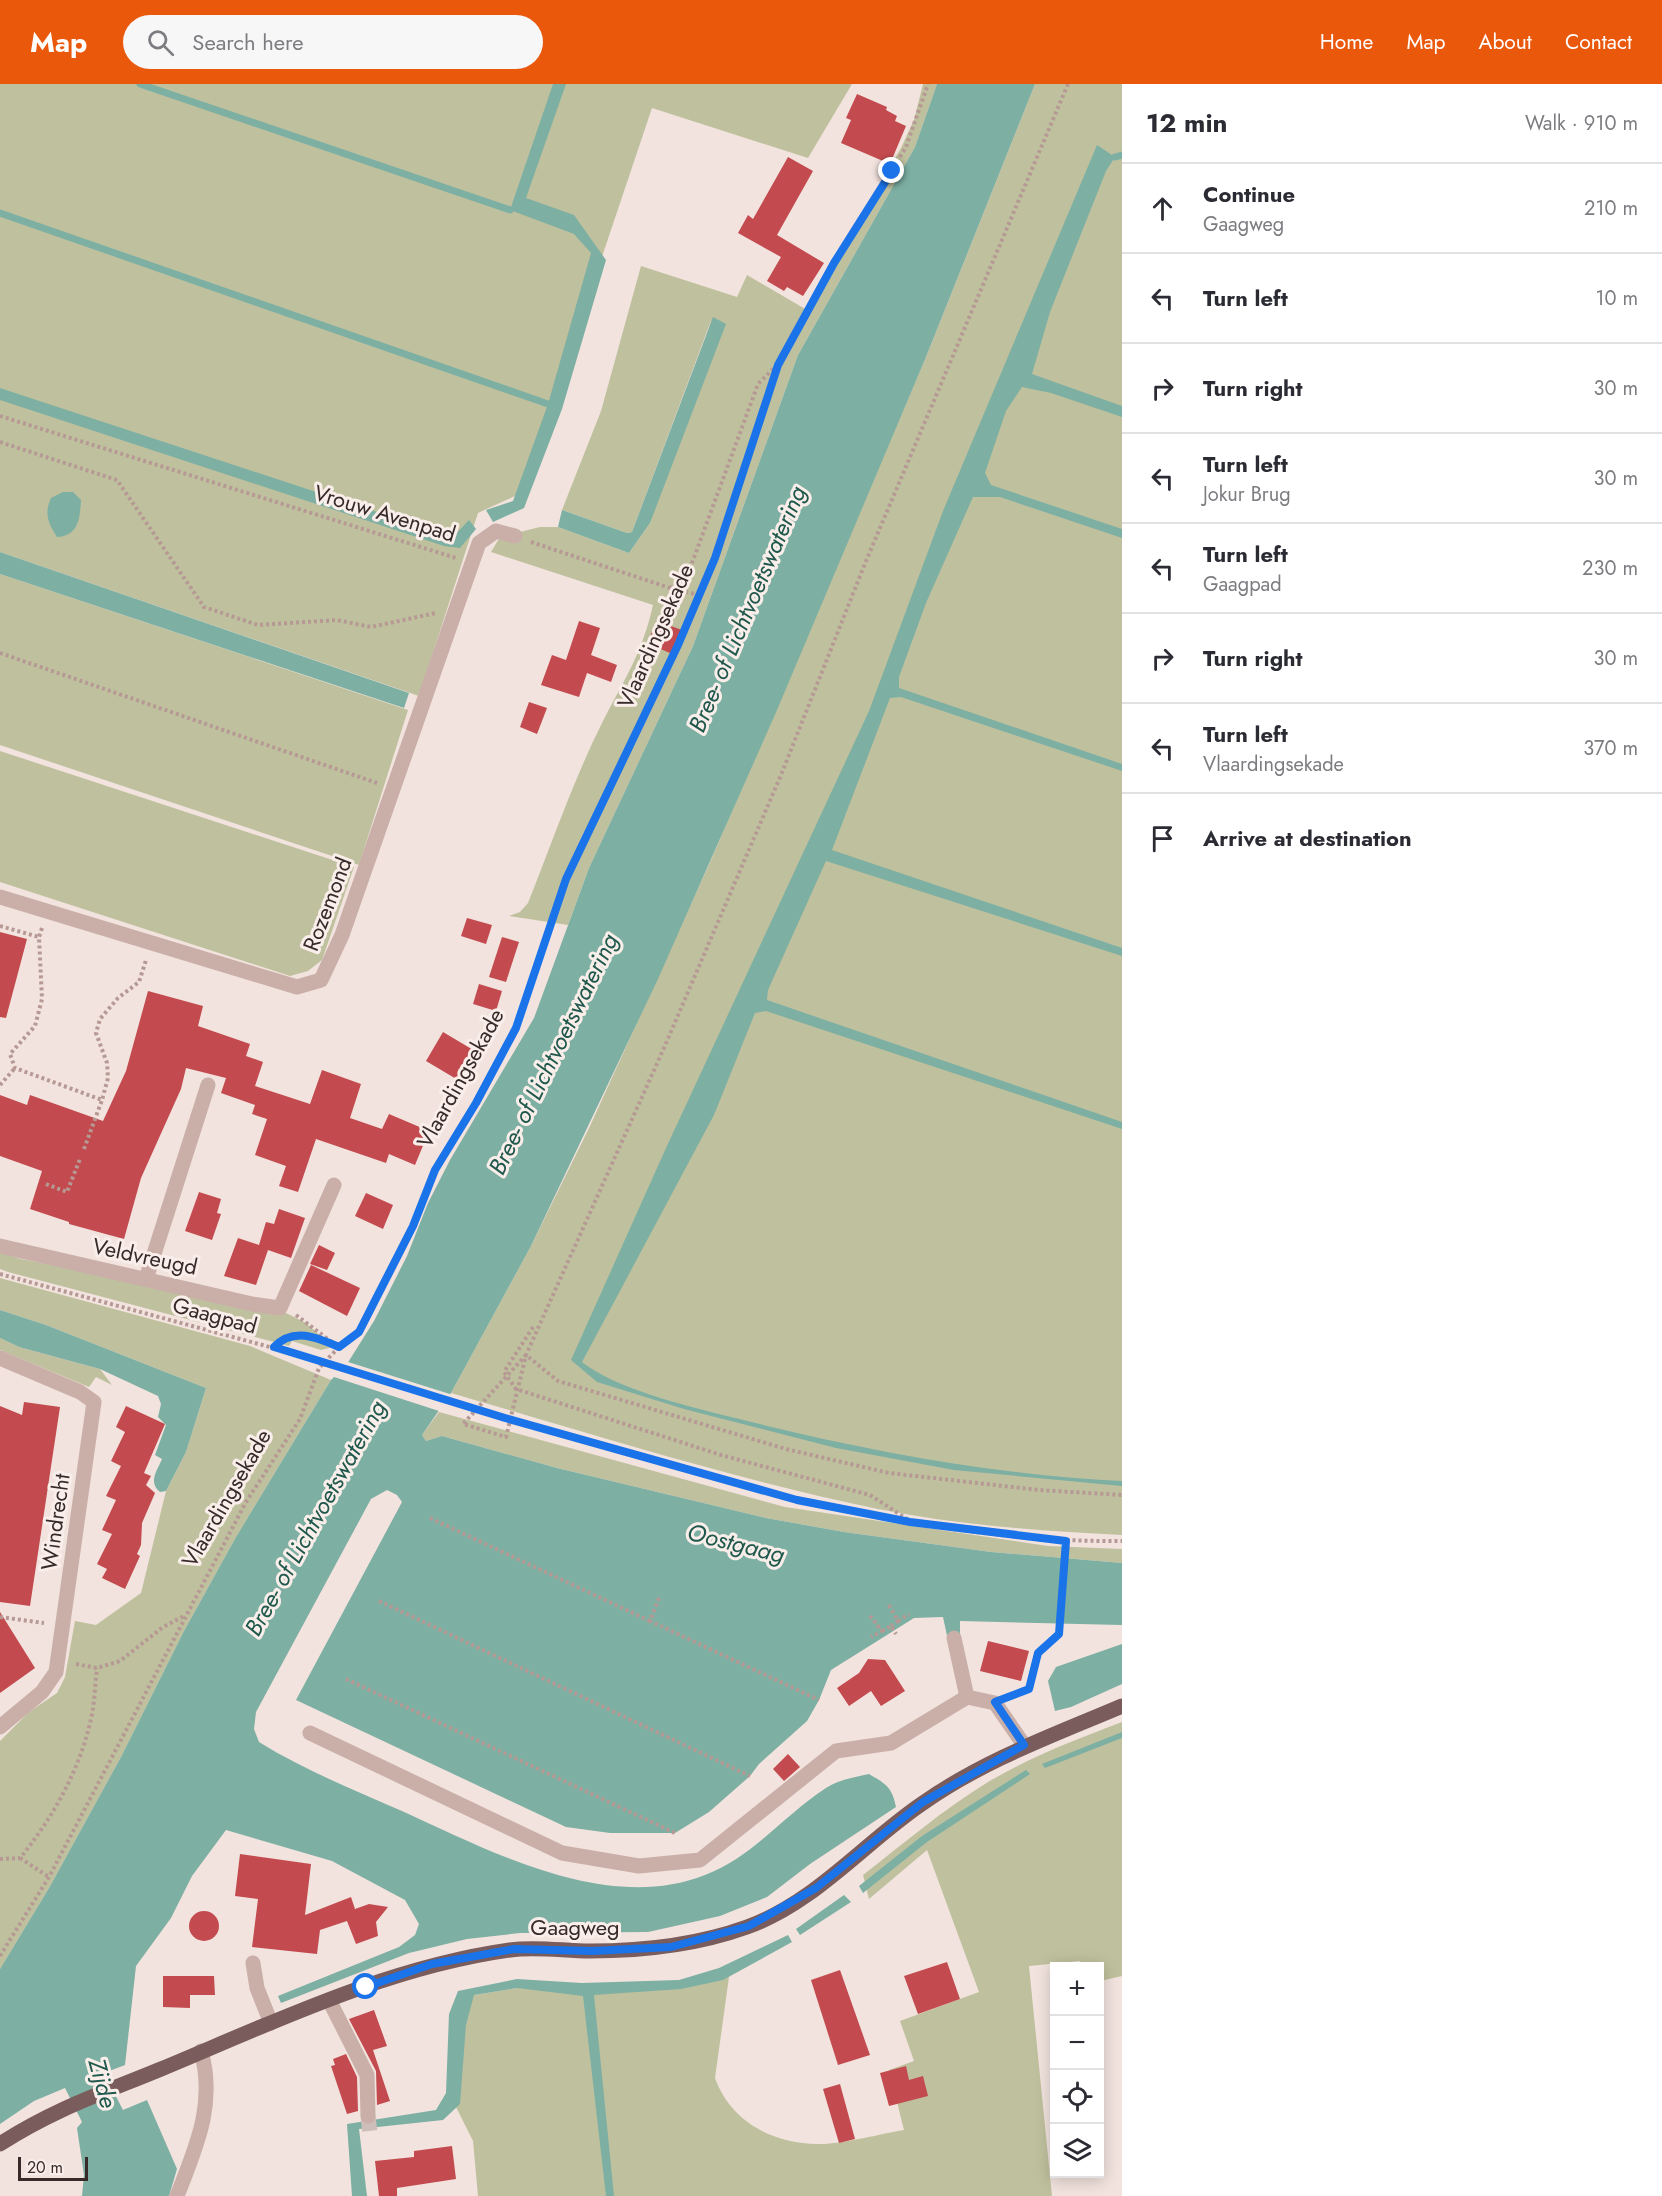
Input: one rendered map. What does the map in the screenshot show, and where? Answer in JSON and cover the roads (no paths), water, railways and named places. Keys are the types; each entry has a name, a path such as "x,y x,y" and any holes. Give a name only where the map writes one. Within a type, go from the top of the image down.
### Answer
{"main road":[{"name":"Gaagweg","path":"0,2144 58,2110 329,2000 432,1964 514,1949 592,1951 671,1947 749,1926 816,1888 923,1802 1024,1745 1122,1706"}],"street":[{"name":"Vrouw Avenpad","path":"471,561 479,543 490,533 496,531 515,536"},
{"name":"Rozemond","path":"0,897 297,987 321,980 342,935 471,561"},
{"path":"146,1279 208,1085"},
{"name":"Veldvreugd","path":"0,1246 280,1308 334,1185"},
{"name":"Windrecht","path":"0,1358 80,1392 94,1402 56,1672 42,1692 0,1727"},
{"path":"954,1638 967,1696"},
{"path":"310,1733 562,1853 639,1866 700,1860 837,1751 891,1743 967,1696 995,1702 1024,1745"},
{"path":"253,1963 257,1988 271,2023"},
{"path":"329,2000 367,2075 368,2116"},
{"path":"177,2196 202,2132 207,2096 207,2073 201,2051"}],"water":[{"path":"553,84 566,84 526,198 574,215 606,260 562,409 524,508 493,522 486,510 513,501 548,404 591,253 574,234 510,210"},
{"path":"937,84 1035,84 926,357 777,710 658,979 531,1246 451,1393 422,1435 426,1441 442,1436 557,1468 766,1518 844,1532 991,1552 1122,1563 1122,1625 960,1621 960,1644 949,1645 943,1617 914,1618 831,1670 819,1700 807,1721 709,1812 675,1833 610,1833 566,1827 296,1700 402,1502 397,1495 387,1490 371,1499 256,1712 254,1729 259,1742 329,1779 511,1859 550,1873 589,1882 629,1887 667,1885 705,1875 722,1867 753,1847 811,1799 831,1785 847,1779 869,1774 887,1787 896,1807 810,1864 767,1897 720,1916 648,1932 520,1933 467,1939 409,1953 281,2003 278,1996 399,1947 415,1935 419,1924 405,1900 332,1861 226,1830 192,1876 171,1918 136,1966 125,2065 104,2073 123,2110 147,2100 177,2169 169,2196 82,2196 84,2175 77,2128 82,2122 65,2088 34,2101 0,2124 0,1969 49,1888 121,1757 184,1631 236,1537 331,1380 347,1364 374,1321 407,1256 428,1203 450,1160 534,1018 589,868 693,646 798,355 915,147"},
{"path":"1097,145 1115,157 1106,171 1050,312 1032,374 1122,406 1122,417 1051,393 1022,387 1006,411 985,473 991,485 1122,529 1122,538 1000,497 973,497 926,603 899,677 899,688 1122,764 1122,771 901,697 890,698 832,850 1122,948 1122,956 826,861 768,990 767,1000 1122,1122 1122,1129 766,1011 755,1013 714,1115 582,1362 596,1372 651,1395 776,1428 923,1458 1021,1473 1122,1481 1122,1486 954,1470 836,1448 684,1409 597,1382 571,1360 666,1148 869,711 943,511"},
{"path":"713,317 726,324 650,523 629,553 558,527 562,510 627,533 632,532"},
{"path":"0,388 453,537 469,520 476,529 460,548 444,546 0,400"},
{"path":"63,492 73,492 81,500 80,514 74,530 57,537 47,514 51,498"},
{"path":"0,552 409,693 404,708 0,574"},
{"path":"0,1310 46,1325 206,1388 186,1452 166,1491 160,1492 154,1480 162,1459 155,1455 166,1425 158,1417 161,1404 158,1396 100,1369 19,1347 0,1338"},
{"path":"1122,1644 1122,1684 1071,1707 1055,1711 1048,1681 1056,1667"},
{"path":"1122,1732 1122,1738 1045,1768 1042,1764"},
{"path":"1026,1770 1030,1774 927,1842 863,1893 859,1886 922,1836"},
{"path":"844,1895 851,1902 800,1935 796,1929"},
{"path":"788,1935 792,1942 723,1980 681,1989 594,1995 614,2196 606,2196 583,1996 517,1988 474,1995 466,2025 460,2104 443,2120 359,2129 367,2196 352,2196 347,2124 436,2110 446,2093 449,2014 458,1991 517,1979 582,1983 679,1980 719,1968"}],"waterway":[{"path":"140,84 510,210"},
{"path":"1115,157 1122,155"},
{"path":"0,213 548,404"}],"tunnel":[{"path":"368,2116 370,2133"}],"water label":[{"name":"Bree- of Lichtvoetswatering","path":"747,609"},
{"name":"Bree- of Lichtvoetswatering","path":"553,1054"},
{"name":"Bree- of Lichtvoetswatering","path":"315,1518"},
{"name":"Oostgaag","path":"736,1543"},
{"name":"Zijde","path":"103,2083"}]}
